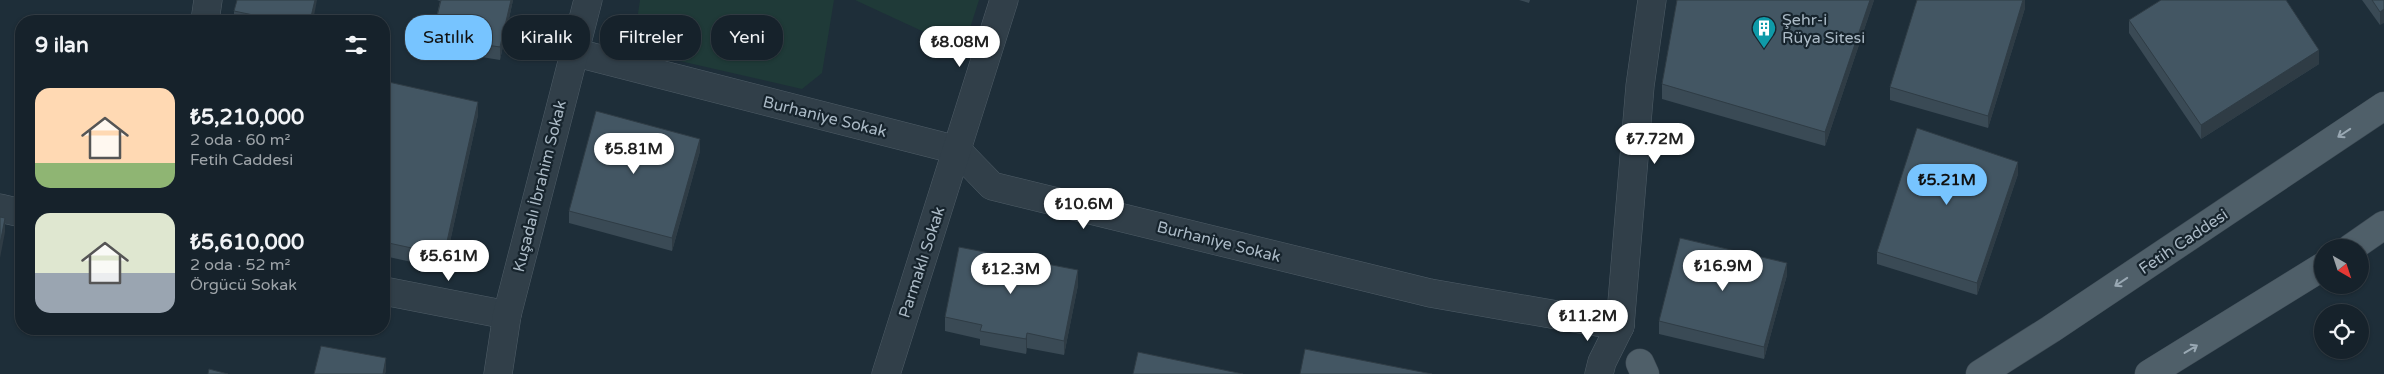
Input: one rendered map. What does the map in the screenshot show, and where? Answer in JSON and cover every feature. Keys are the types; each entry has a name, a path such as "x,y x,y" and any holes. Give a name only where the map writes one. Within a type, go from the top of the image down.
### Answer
{"main road":[{"name":"Fetih Caddesi","path":"1980,374 2051,329 2384,106"},
{"path":"2364,239 2384,225"},
{"path":"2153,373 2314,272"}],"street":[{"path":"205,15 208,0"},
{"name":"Kuşadalı İbrahim Sokak","path":"584,15 588,0"},
{"name":"Parmaklı Sokak","path":"886,374 1004,0"},
{"path":"1599,374 1602,362 1620,326 1640,86 1652,0"},
{"name":"Burhaniye Sokak","path":"590,56 956,150 992,186 1430,293 1620,326"},
{"name":"Kuşadalı İbrahim Sokak","path":"498,374 507,315 571,60"},
{"path":"0,208 15,212"},
{"path":"390,291 507,315"},
{"path":"1620,326 1641,370"}],"green space":[{"path":"640,0 834,0 822,73 802,89 676,60 701,60 701,15 638,15"},
{"path":"855,0 979,0 963,50"}],"building":[{"path":"237,0 315,0 311,15 253,15 234,11"},
{"path":"441,0 511,0 507,15 502,15 500,47 492,46 492,15 437,15"},
{"name":"Şehr-i Rüya Sitesi","path":"1677,0 1870,0 1825,132 1662,84"},
{"path":"1917,0 2023,0 1988,116 1890,87"},
{"path":"2161,0 2286,0 2319,50 2201,125 2129,20"},
{"path":"2372,0 2384,0 2384,9 2380,12"},
{"path":"390,82 478,102 444,255 390,243"},
{"path":"596,111 700,139 672,238 569,211"},
{"path":"1917,128 2018,162 1977,283 1877,252"},
{"path":"0,217 5,218 0,244"},
{"path":"1680,238 1787,263 1764,347 1659,321"},
{"path":"959,247 1078,270 1064,341 1027,333 1026,339 980,331 982,325 945,317"},
{"path":"321,346 386,358 383,374 314,374"},
{"path":"1305,349 1432,374 1300,374"},
{"path":"1138,352 1243,374 1133,374"},
{"path":"209,369 228,374 208,374"}],"place":[{"name":"Şehr-i Rüya Sitesi","path":"1764,49"}]}
